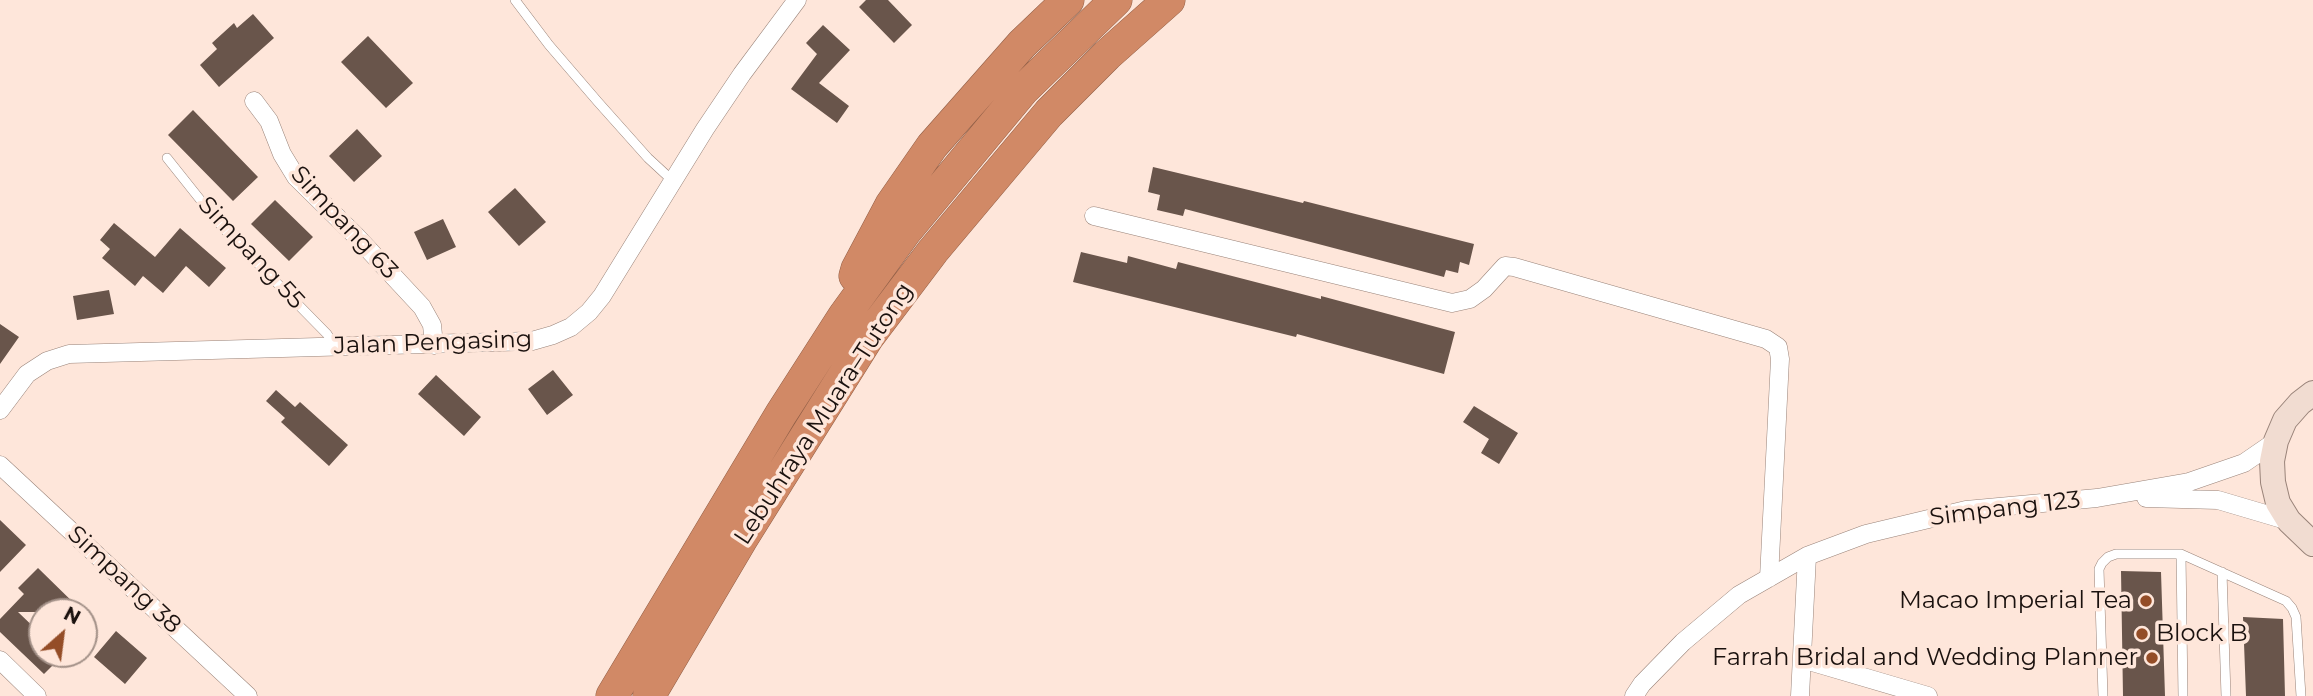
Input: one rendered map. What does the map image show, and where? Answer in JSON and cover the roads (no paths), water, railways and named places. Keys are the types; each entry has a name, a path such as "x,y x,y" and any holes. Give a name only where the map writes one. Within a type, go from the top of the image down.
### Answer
{"highway":[{"path":"849,309 857,269 891,205 932,146 1022,44 1068,0"},
{"name":"Lebuhraya Muara–Tutong","path":"612,696 781,414 849,309 905,232 1023,90 1116,0"},
{"name":"Lebuhraya Muara–Tutong","path":"649,696 741,540 868,337 933,251 1049,113 1107,55 1169,0"}],"street":[{"name":"Jalan Pengasing","path":"0,410 27,374 47,361 69,354 531,341 571,327 589,312 602,296 705,129 797,0"},
{"name":"Simpang 63","path":"254,100 270,121 282,154 296,177 422,307 432,325 434,345"},
{"path":"1094,216 1452,303 1470,299 1484,289 1505,266 1514,267 1766,339 1777,347 1780,359 1769,578"},
{"path":"2313,393 2285,420 2276,441 2272,461 2278,503 2289,521 2313,544"},
{"name":"Simpang 123","path":"1634,696 1682,642 1739,595 1807,556 1867,534 1953,513 2097,498 2189,482 2244,463 2276,441"},
{"name":"Simpang 38","path":"0,465 248,696"},
{"name":"Simpang 123","path":"2097,498 2218,500 2289,521"},
{"path":"1800,696 1807,556"},
{"path":"1802,659 1928,696"},
{"path":"0,660 37,696"}],"lane":[{"path":"515,0 549,46 598,103 674,182"},
{"name":"Simpang 55","path":"167,158 222,227 327,334 336,347"},
{"path":"2103,696 2099,569 2108,556 2116,554 2181,554 2286,601 2296,617 2301,696"},
{"path":"2181,554 2183,696"},
{"path":"2222,572 2225,696"}],"place":[{"name":"Macao Imperial Tea","path":"2146,601"},
{"name":"Block B","path":"2142,634"},
{"name":"Farrah Bridal and Wedding Planner","path":"2152,658"}]}
